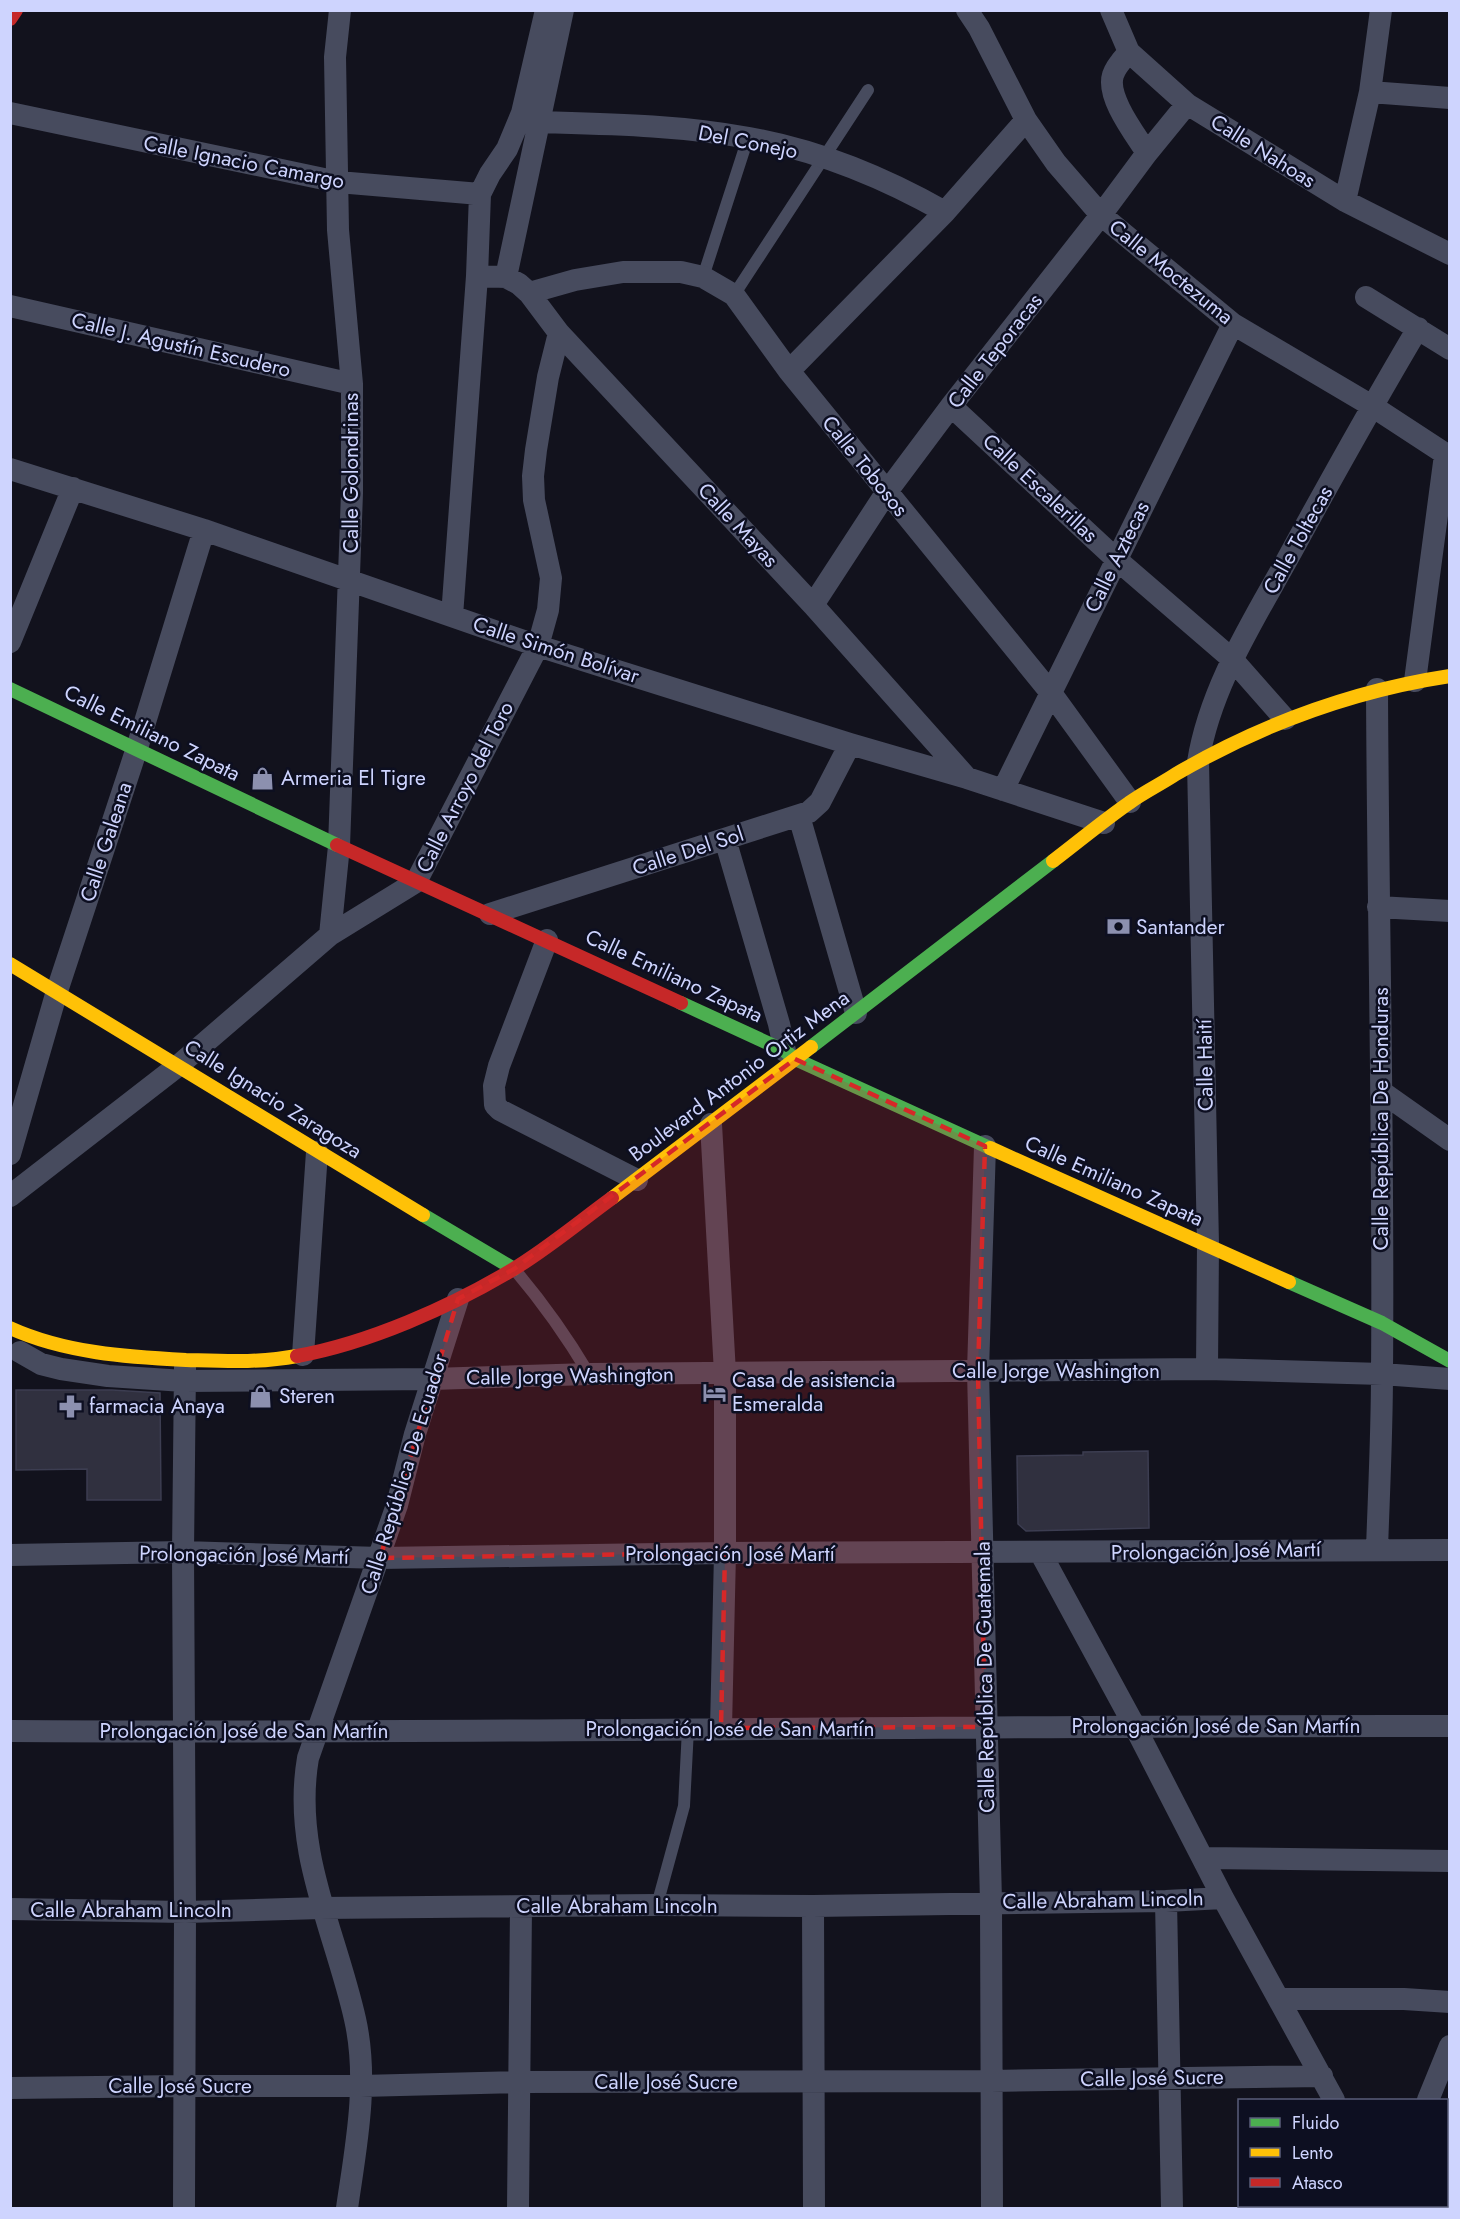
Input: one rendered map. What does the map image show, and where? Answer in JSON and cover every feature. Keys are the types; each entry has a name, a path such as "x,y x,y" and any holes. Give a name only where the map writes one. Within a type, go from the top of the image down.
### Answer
{"street":[{"path":"10,20 16,10"},
{"name":"Calle Golondrinas","path":"330,935 339,846 352,493 352,384 338,230 335,57 340,10"},
{"path":"477,276 506,277 546,10"},
{"path":"452,616 477,276 480,194 490,174 531,118 563,10"},
{"name":"Calle Moctezuma","path":"967,10 979,28 1026,120 1056,163 1101,215 1233,324 1372,406 1447,456"},
{"name":"Calle Nahoas","path":"1111,10 1129,51 1187,104 1345,201 1449,254"},
{"path":"1345,201 1370,92 1381,10"},
{"path":"1129,51 1112,76 1112,87 1114,98 1147,153"},
{"path":"1370,92 1449,98"},
{"name":"Calle Teporacas","path":"813,605 886,493 951,406 1187,104"},
{"name":"Calle Ignacio Camargo","path":"10,113 338,182 480,194"},
{"name":"Del Conejo","path":"531,118 637,124 748,138 825,158 915,195 945,212"},
{"path":"789,372 945,212 1026,120"},
{"name":"Calle Tobosos","path":"529,293 576,280 623,272 681,272 703,277 734,295 789,372 1051,693 1130,802"},
{"name":"Calle Mayas","path":"506,277 529,293 559,333 813,605 967,778"},
{"path":"1366,297 1449,349"},
{"name":"Calle J. Agustín Escudero","path":"10,306 352,384"},
{"name":"Calle Aztecas","path":"1003,790 1233,324"},
{"name":"Calle Toltecas","path":"1198,762 1207,726 1232,659 1372,406 1418,328"},
{"name":"Calle Arroyo del Toro","path":"10,1196 179,1065 330,935 416,882 537,646 548,610 551,578 534,500 533,476 548,378 559,333"},
{"name":"Calle Escalerillas","path":"951,406 1116,559 1232,659 1286,719"},
{"path":"1415,681 1447,456"},
{"name":"Calle Simón Bolívar","path":"10,468 204,530 537,646 850,744 967,778 1104,823"},
{"path":"10,642 73,488"},
{"name":"Calle Galeana","path":"10,1154 57,991 137,748 204,530"},
{"name":"Boulevard Antonio Ortiz Mena","path":"185,1371 303,1355 378,1333 458,1299 514,1269 711,1124 790,1055 856,1013 1130,802 1242,738 1286,719 1377,689 1449,676"},
{"name":"Calle Emiliano Zapata","path":"10,689 339,846 548,940 985,1146 1382,1323 1449,1361"},
{"name":"Calle República De Honduras","path":"1377,689 1382,1092 1382,1374 1377,1549"},
{"name":"Calle Del Sol","path":"490,914 809,812 820,802 850,744"},
{"name":"Calle Haití","path":"1198,762 1208,1245 1207,1369"},
{"path":"799,816 856,1013"},
{"path":"724,839 790,1055"},
{"path":"1378,907 1449,911"},
{"path":"548,940 499,1066 494,1086 495,1105 500,1110 637,1180"},
{"name":"Calle Ignacio Zaragoza","path":"10,964 179,1065 317,1152 514,1269"},
{"path":"1382,1092 1449,1140"},
{"path":"711,1124 725,1373 722,1728"},
{"name":"Calle República De Guatemala","path":"985,1146 978,1371 991,1902 992,2208"},
{"path":"303,1355 317,1152"},
{"name":"Calle República De Ecuador","path":"347,2208 356,2145 361,2060 355,2020 321,1908 304,1819 303,1786 308,1758 317,1731 397,1505 415,1434 458,1299"},
{"path":"10,1328 21,1350"},
{"name":"Calle Jorge Washington","path":"21,1350 41,1364 108,1376 185,1371 432,1378 589,1374 1207,1369 1382,1374 1449,1379"},
{"path":"184,2208 185,1371"},
{"name":"Prolongación José Martí","path":"10,1555 183,1552 380,1558 725,1553 983,1554 1449,1550"},
{"path":"1040,1552 1134,1725 1223,1898 1334,2099"},
{"name":"Prolongación José de San Martín","path":"10,1731 688,1730 1134,1725 1449,1725"},
{"name":"Calle Abraham Lincoln","path":"1203,1858 1449,1861"},
{"name":"Calle Abraham Lincoln","path":"10,1909 185,1912 321,1908 813,1906 1166,1901 1223,1898"},
{"path":"1166,1901 1172,2208"},
{"path":"813,1906 814,2208"},
{"path":"518,2208 520,1907"},
{"path":"1280,1999 1449,2002"},
{"path":"1428,2099 1449,2046"},
{"name":"Calle José Sucre","path":"10,2088 183,2085 361,2086 518,2082 813,2083 1322,2076"}],"lane":[{"path":"734,295 868,90"},
{"path":"703,277 748,138"},
{"path":"514,1269 541,1299 589,1374"},
{"path":"657,1905 684,1806 688,1730"}],"highlighted area":[{"path":"795,1059 985,1146 978,1371 985,1727 721,1728 725,1553 380,1558 458,1299 514,1269"}],"building":[{"path":"16,1390 112,1390 160,1393 161,1500 87,1500 87,1469 16,1470"},
{"path":"1148,1451 1149,1528 1026,1531 1018,1524 1017,1456"}],"traffic: fast":[{"path":"10,689 337,845"},
{"path":"811,1047 1053,861"},
{"path":"681,1003 785,1051 795,1059 990,1148"},
{"path":"423,1215 514,1269"},
{"path":"1289,1282 1382,1323 1450,1361"}],"traffic: slow":[{"path":"1053,861 1135,799 1208,756 1241,740 1342,700 1413,682 1450,676"},
{"path":"10,964 423,1215"},
{"path":"612,1198 811,1047"},
{"path":"990,1148 1289,1282"},
{"path":"10,1328 52,1343 119,1355 228,1361 256,1361 297,1356"}],"traffic: jam":[{"path":"10,19 16,10"},
{"path":"337,845 681,1003"},
{"path":"297,1356 380,1333 436,1310 488,1284 525,1262 612,1198"}],"place":[{"name":"Armeria El Tigre","path":"263,778"},
{"name":"Santander","path":"1118,927"},
{"name":"Casa de asistencia Esmeralda","path":"714,1392"},
{"name":"Steren","path":"261,1396"},
{"name":"farmacia Anaya","path":"71,1406"}]}
